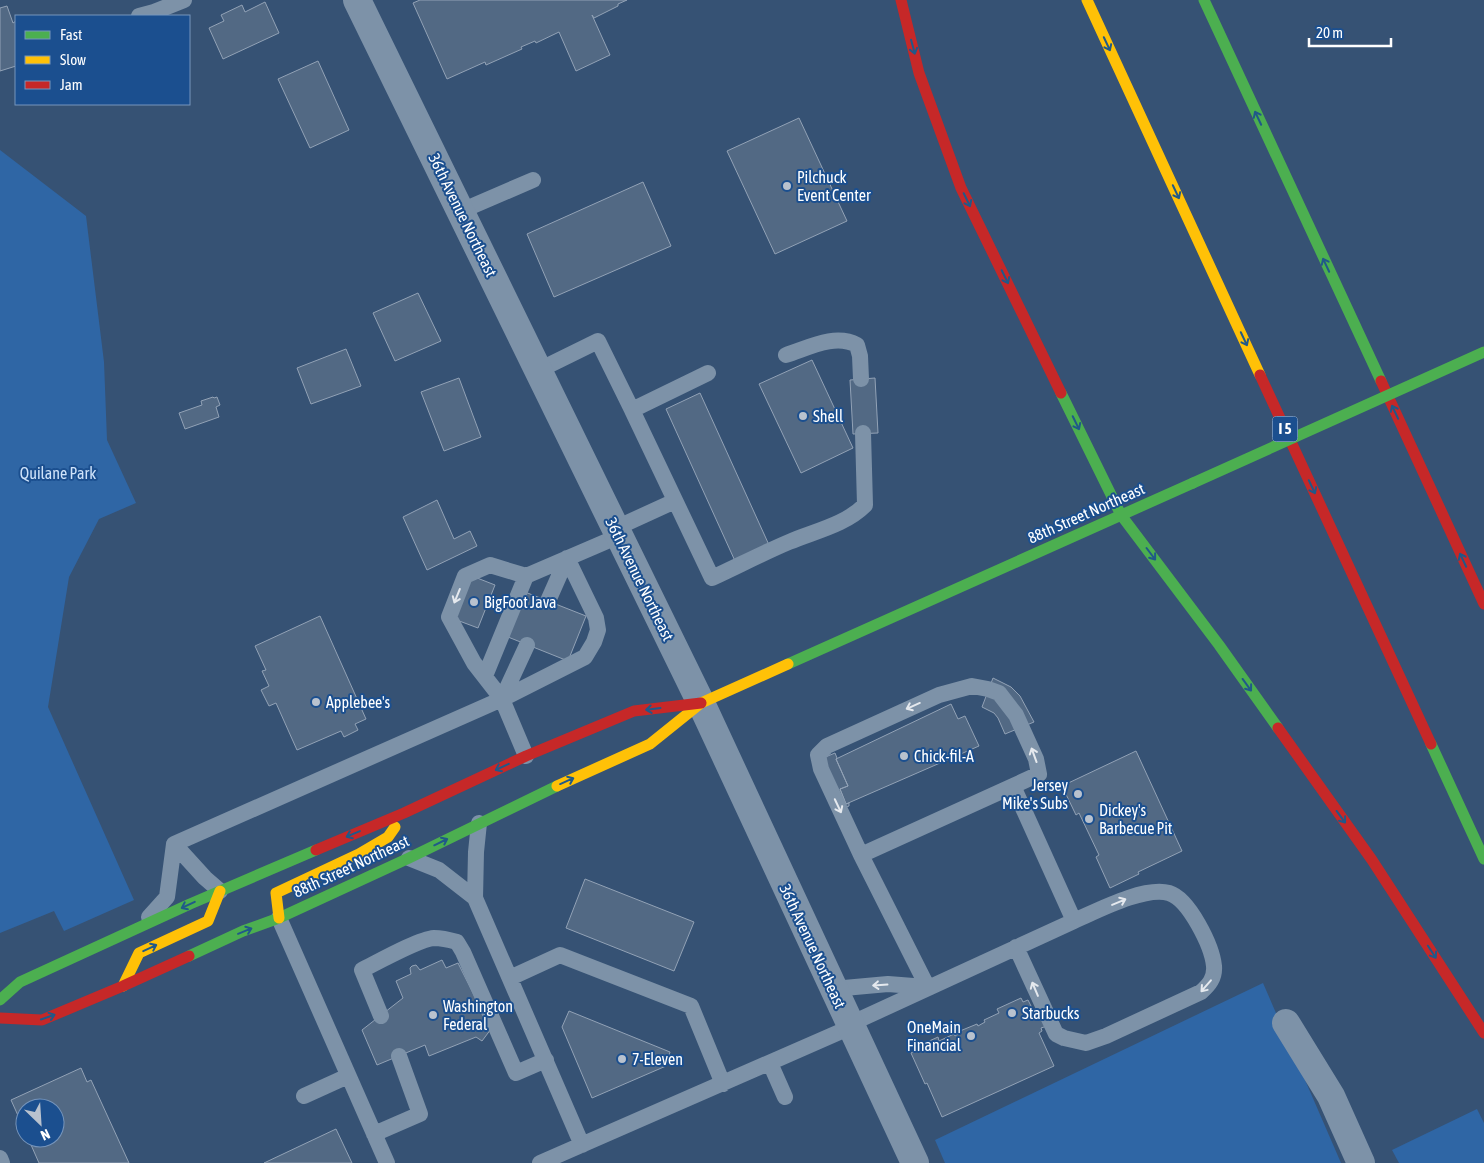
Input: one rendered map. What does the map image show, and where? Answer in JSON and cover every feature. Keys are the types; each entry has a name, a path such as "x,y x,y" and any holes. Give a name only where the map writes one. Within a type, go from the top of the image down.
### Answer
{"main road":[{"path":"901,0 919,72 940,133 962,188 1121,515 1224,653 1372,860 1484,1033"},
{"name":"I 5","path":"1087,0 1484,859"},
{"path":"1204,0 1484,604"},
{"name":"88th Street Northeast","path":"0,1018 42,1020 124,986 216,943 279,918 409,858 563,783 650,744 701,703 1064,542 1484,352"},
{"name":"88th Street Northeast","path":"0,1000 20,982 220,891 404,813 526,756 634,711 701,703"},
{"path":"279,918 276,893 359,854 388,836 404,813"},
{"path":"124,986 139,953 208,922 220,891"}],"street":[{"name":"36th Avenue Northeast","path":"357,0 701,703 915,1163"},
{"path":"1286,1023 1331,1096 1361,1163"}],"lane":[{"path":"143,15 184,0"},
{"path":"461,211 533,180"},
{"path":"786,355 833,340 851,342 857,345 860,356 861,379"},
{"path":"538,370 598,341 712,578 789,542 846,520 856,514 865,505 864,433"},
{"path":"632,410 708,374"},
{"path":"526,756 502,699 474,663 449,616 465,576 490,564 526,576 567,558 675,501"},
{"path":"174,844 502,699 585,657 594,642 598,630 596,618 567,558"},
{"path":"548,601 567,558"},
{"path":"484,676 526,576"},
{"path":"579,613 586,597"},
{"path":"502,699 527,645"},
{"path":"551,674 559,657"},
{"path":"861,855 1039,774 1036,759 1016,714 999,693 972,686 939,695 826,746 818,755 821,770 861,855 928,988"},
{"path":"1013,786 1074,921"},
{"path":"479,823 476,852 476,898 582,1145"},
{"path":"174,844 205,878 220,891"},
{"path":"141,927 167,897 174,844"},
{"path":"409,858 439,870 476,898"},
{"path":"540,1163 770,1063 928,988 1074,921 1134,896 1168,893 1180,899 1202,933 1210,950 1214,967 1212,981 1201,992 1106,1036 1086,1043 1064,1038 1056,1034 1016,948"},
{"path":"279,918 387,1163"},
{"path":"381,1016 362,970 423,941 434,938 457,942 516,1073 546,1060"},
{"path":"510,978 560,955 691,1006 723,1084"},
{"path":"833,989 888,984 928,988"},
{"path":"374,1134 420,1114 399,1056"},
{"path":"770,1063 785,1097"},
{"path":"304,1096 348,1076"},
{"path":"0,1158 2,1163"}],"green space":[{"name":"Quilane Park","path":"0,150 86,216 104,362 107,440 136,503 99,519 69,577 48,707 134,900 64,931 54,911 0,933"},
{"path":"1263,983 1341,1163 945,1163 935,1140"},
{"path":"1477,1109 1484,1123 1484,1163 1399,1163 1392,1150"}],"building":[{"path":"420,0 627,0 594,18 592,15 610,55 576,71 559,32 536,43 535,41 521,47 522,49 486,65 485,62 447,79 413,3"},
{"path":"265,2 279,33 223,59 209,28 224,21 221,15 242,5 245,12"},
{"path":"7,6 13,23 15,22 15,66 0,71 0,8"},
{"path":"318,61 349,130 310,148 278,79"},
{"name":"Pilchuck Event Center","path":"799,118 847,221 775,254 727,151"},
{"path":"643,182 671,246 554,297 527,234"},
{"path":"418,293 441,341 395,361 373,313"},
{"path":"346,349 361,386 311,404 297,368"},
{"path":"812,360 853,448 801,473 759,384"},
{"path":"459,378 481,437 444,451 421,392"},
{"path":"875,378 878,433 853,434 850,380"},
{"path":"700,393 769,545 735,561 666,409"},
{"path":"217,397 220,405 216,407 219,417 185,429 179,413 202,405 201,401"},
{"path":"437,500 454,539 470,531 477,546 427,570 403,517"},
{"path":"472,576 495,585 478,628 454,619"},
{"path":"525,592 586,616 568,661 508,637"},
{"path":"320,616 366,719 355,724 358,730 344,737 341,731 297,750 276,703 269,706 261,690 269,686 262,671 266,670 255,646"},
{"path":"993,678 1011,687 1020,696 1034,722 1005,734 994,713 982,707"},
{"path":"951,704 958,719 965,716 979,746 846,804 840,789 848,786 836,759"},
{"path":"1136,751 1182,851 1110,888 1096,857 1099,855 1079,813 1076,815 1062,786"},
{"path":"835,753 848,786 840,789 846,804 849,803 849,806 837,811 823,758"},
{"path":"585,879 694,922 674,971 566,928"},
{"path":"442,960 446,968 458,963 491,1029 482,1041 476,1037 429,1056 425,1045 377,1065 362,1030 403,998 396,981 411,974 410,968 412,966 416,965 420,970"},
{"path":"1021,998 1023,1002 1028,1000 1036,1016 1041,1014 1047,1026 1041,1028 1042,1031 1039,1033 1054,1066 942,1117 911,1053 917,1050 916,1047 938,1037 939,1041 954,1034 955,1036 960,1031 977,1024 978,1026 985,1022 984,1020 999,1013 997,1009"},
{"name":"7-Eleven","path":"569,1011 670,1052 666,1066 592,1098 562,1027"},
{"path":"81,1068 87,1082 91,1080 129,1163 39,1163 32,1148 65,1148 65,1098 15,1098"},
{"path":"15,1098 15,1109 11,1100"},
{"path":"336,1129 352,1163 264,1163"}],"traffic: fast":[{"path":"1204,0 1381,381"},
{"path":"1193,483 1484,352"},
{"path":"1061,393 1121,515 1219,645 1278,728"},
{"path":"788,664 1193,483"},
{"path":"1431,744 1484,859"},
{"path":"189,956 243,931 279,918 409,858 557,786"},
{"path":"0,1000 20,982 190,904 316,850"}],"traffic: slow":[{"path":"1087,0 1260,375"},
{"path":"557,786 650,744 701,703 788,664"},
{"path":"279,918 276,893 359,854 388,837 395,827"},
{"path":"123,986 139,953 208,921 220,891"}],"traffic: jam":[{"path":"901,0 919,73 961,188 1061,393"},
{"path":"1260,375 1431,744"},
{"path":"1381,381 1484,604"},
{"path":"316,850 404,813 526,756 634,711 701,703"},
{"path":"1278,728 1372,860 1484,1033"},
{"path":"0,1018 42,1020 189,956"}],"place":[{"name":"Pilchuck Event Center","path":"787,186"},
{"name":"Shell","path":"803,416"},
{"name":"BigFoot Java","path":"474,602"},
{"name":"Applebee's","path":"316,702"},
{"name":"Chick-fil-A","path":"904,756"},
{"name":"Jersey Mike's Subs","path":"1078,794"},
{"name":"Dickey's Barbecue Pit","path":"1089,819"},
{"name":"Starbucks","path":"1012,1013"},
{"name":"Washington Federal","path":"433,1015"},
{"name":"OneMain Financial","path":"971,1036"},
{"name":"7-Eleven","path":"622,1059"}]}
